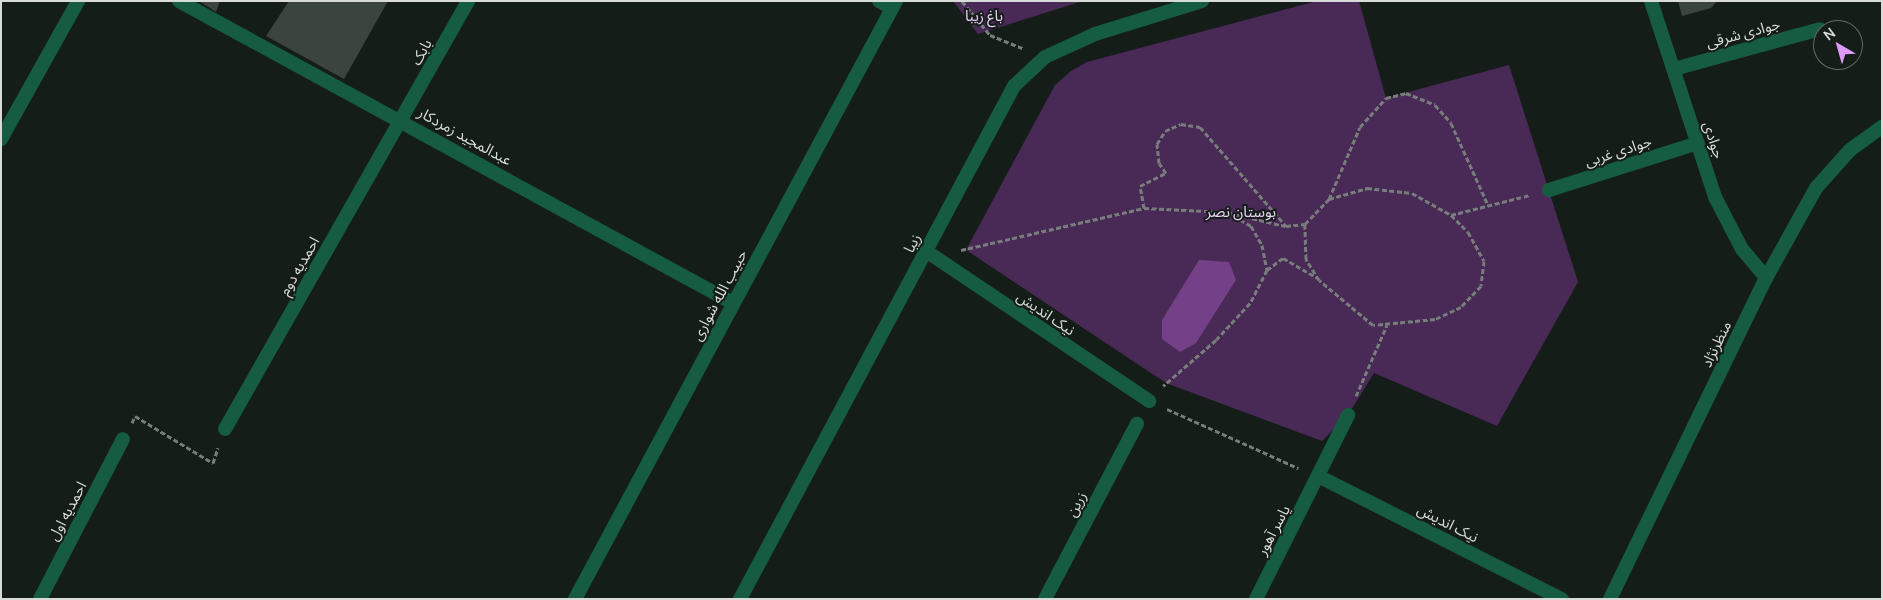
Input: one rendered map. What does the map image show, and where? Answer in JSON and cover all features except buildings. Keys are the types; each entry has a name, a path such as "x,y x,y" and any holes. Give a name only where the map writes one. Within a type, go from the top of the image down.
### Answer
{"street":[{"path":"1,139 78,1"},
{"name":"عبدالمجید زمردکار","path":"179,1 402,120 733,303"},
{"name":"بابک","path":"402,120 468,1"},
{"path":"879,1 894,5"},
{"name":"زیبا","path":"740,599 1014,86 1045,57 1095,34 1172,6 1202,1"},
{"name":"جوادی","path":"1650,1 1715,198 1742,249 1766,278"},
{"name":"حبیب الله شواری","path":"575,599 894,5"},
{"name":"جوادی شرقی","path":"1674,69 1813,31"},
{"name":"احمدیه دوم","path":"225,430 402,120"},
{"name":"منظرنژاد","path":"1610,599 1766,278 1816,188 1850,150 1882,127"},
{"name":"جوادی غربی","path":"1548,190 1698,142"},
{"name":"نیک اندیش","path":"926,251 1149,401"},
{"name":"یاسر آهور","path":"1256,599 1320,477 1348,415"},
{"name":"زرین","path":"1045,599 1137,424"},
{"name":"احمدیه اول","path":"40,599 123,439"},
{"name":"نیک اندیش","path":"1320,477 1562,599"}],"path":[{"path":"962,1 990,35 1045,57"},
{"path":"966,250 1144,208 1227,212 1286,226 1305,224 1329,199 1360,126 1386,98 1406,93 1435,105 1451,122 1488,206"},
{"path":"1144,208 1140,186 1166,173 1159,163 1157,144 1164,131 1180,124 1200,128 1286,226"},
{"path":"1320,477 1149,401 1216,340 1250,303 1267,270 1283,258 1319,280 1373,325 1435,319 1461,307 1481,286 1484,261 1468,232 1451,215 1412,193 1367,188 1329,199"},
{"path":"1451,215 1548,190"},
{"path":"1227,212 1251,226 1262,245 1267,270"},
{"path":"1305,224 1306,259 1319,280"},
{"path":"1348,415 1387,325"},
{"path":"123,439 135,416 213,463 225,430"}],"green space":[{"name":"باغ زیبا","path":"953,1 1083,1 978,34"},
{"name":"بوستان نصر","path":"1317,1 1359,1 1386,98 1509,65 1578,282 1497,426 1374,373 1348,415 1322,441 1166,383 966,250 1055,85 1071,71 1087,62"}],"shaded area":[{"path":"1199,260 1229,262 1236,280 1196,343 1180,352 1162,339 1162,320"}]}
